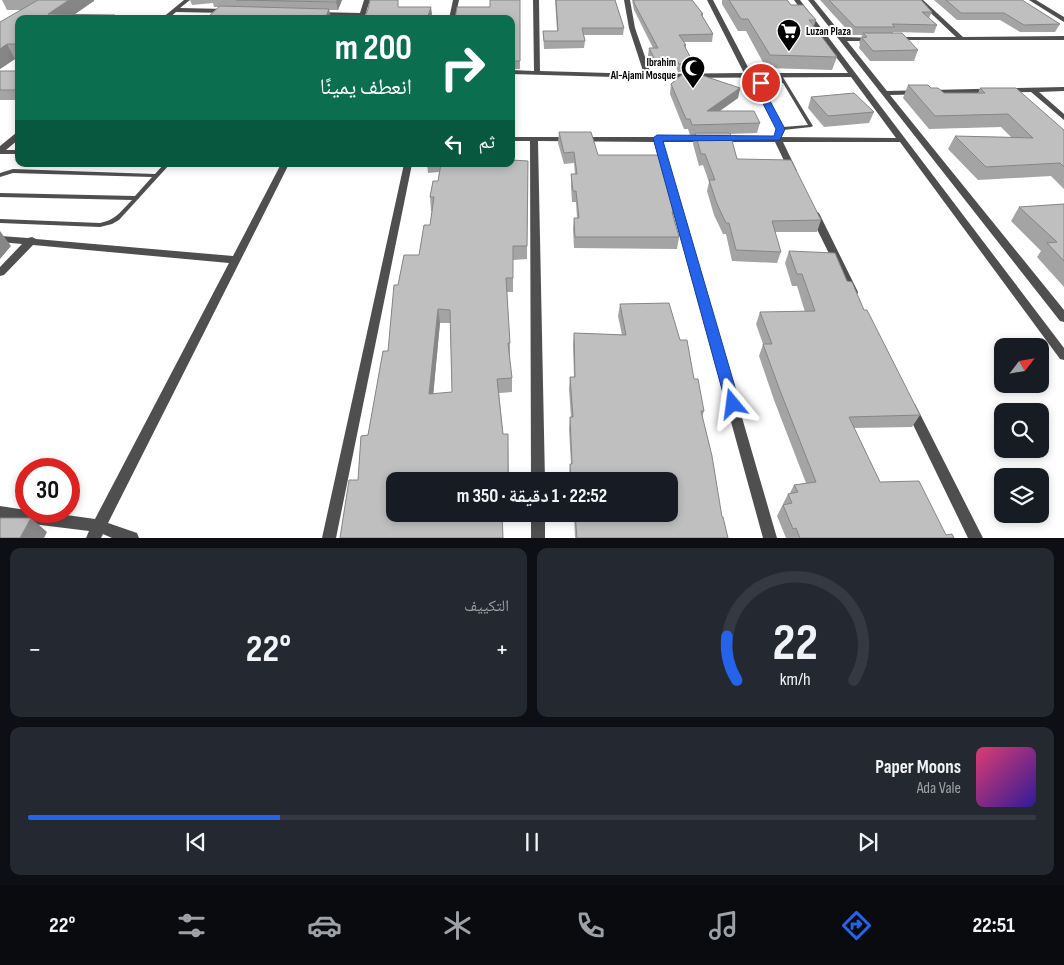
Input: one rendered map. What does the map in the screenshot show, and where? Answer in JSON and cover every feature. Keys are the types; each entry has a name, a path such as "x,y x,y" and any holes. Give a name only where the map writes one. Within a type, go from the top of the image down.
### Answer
{"street":[{"path":"169,15 187,0"},
{"path":"363,15 367,0"},
{"path":"453,15 456,0"},
{"path":"536,0 537,73"},
{"path":"626,0 632,28 648,76"},
{"path":"710,0 748,75"},
{"path":"797,0 1064,356"},
{"path":"811,0 1064,318"},
{"path":"920,0 961,38"},
{"path":"1032,0 1064,20"},
{"path":"175,10 231,11"},
{"path":"306,14 325,15"},
{"path":"892,39 1064,38"},
{"path":"843,40 882,39"},
{"path":"515,72 648,76 854,75"},
{"path":"1032,89 1064,118"},
{"path":"885,93 1064,89"},
{"path":"515,139 657,138 779,134 902,140"},
{"path":"779,134 799,183"},
{"path":"0,151 15,138"},
{"path":"657,138 770,538"},
{"path":"534,139 538,472"},
{"path":"0,151 15,152"},
{"path":"96,532 283,167"},
{"path":"329,538 407,167"},
{"path":"808,200 856,298"},
{"path":"0,239 32,240 236,260"},
{"path":"0,273 32,240"},
{"path":"905,396 976,538"},
{"path":"0,513 132,538"},
{"path":"538,522 538,538"}],"lane":[{"path":"779,74 812,126 779,134 758,86 761,83 784,82"},
{"path":"0,221 105,224 117,219 164,167"},
{"path":"0,175 13,171 156,176"},
{"path":"0,194 136,198"}],"building":[{"path":"38,0 69,0 48,14 115,15 15,15 15,44 7,44 0,49 0,22"},
{"path":"236,0 337,0 336,2"},
{"path":"370,0 398,0 398,7 431,7 428,15 366,15"},
{"path":"490,0 520,0 520,61 515,61 515,15 456,15 457,7 490,7"},
{"path":"556,0 615,0 624,28 582,28 585,41 544,41 543,31 558,31"},
{"path":"634,0 692,0 703,14 701,14 713,34 679,35 686,45 684,45 694,64 679,64 677,60 655,60 649,48 658,48"},
{"path":"729,0 787,0 791,5 803,5 816,20 809,20 837,57 770,55 748,19 741,19"},
{"path":"829,0 921,0 932,12 922,12 937,25 892,24 895,27 855,27"},
{"path":"946,0 1022,0 1060,24 1024,25 1004,13 961,13"},
{"path":"220,6 329,9 327,15 210,15"},
{"path":"863,33 902,33 918,50 873,51 862,38 867,37"},
{"path":"683,70 698,70 701,75 740,88 707,111 754,111 760,123 692,125 690,119 686,119 671,84 684,73"},
{"path":"0,71 15,71 15,90 0,90"},
{"path":"908,85 928,85 931,88 938,88 944,93 985,93 980,88 1016,88 1064,130 1064,167 1060,163 986,167 955,136 1033,138 1008,114 935,116"},
{"path":"854,93 874,112 828,116 811,97"},
{"path":"559,132 591,132 598,155 660,155 679,237 575,237 574,218 579,218 576,191 573,191 571,174 577,174 574,152 564,153"},
{"path":"695,133 730,133 737,159 791,160 821,220 772,221 781,252 736,250 729,223 726,223 717,204 709,180 715,180 705,154 701,154"},
{"path":"515,160 528,161 527,246 513,246 513,278 506,278 510,343 508,343 512,378 497,379 503,434 508,434 508,472 386,472 386,522 502,522 503,538 340,538 349,480 358,480 361,436 368,435 383,351 388,351 394,285 398,285 404,255 419,255 424,225 430,225 434,197 430,197 433,181 438,181 440,167 515,167","holes":["438,309 450,310 452,392 429,394"]},
{"path":"1064,204 1064,261 1047,243 1057,242 1019,207"},
{"path":"789,251 835,253 847,281 852,282 864,310 867,310 920,415 849,417 880,482 919,481 946,535 952,534 954,538 800,538 796,528 793,529 783,505 792,503 788,494 798,492 794,485 816,482 763,344 772,344 760,312 815,311 802,274 797,274"},
{"path":"669,303 680,340 687,340 694,379 698,379 704,411 701,411 712,456 722,517 728,538 577,538 576,522 678,522 678,472 570,472 570,464 572,464 570,417 573,417 570,377 575,377 574,333 626,335 620,304"},
{"path":"0,518 15,518 15,523 28,523 20,538 0,538"}],"place":[{"name":"Luzan Plaza","path":"789,52"},
{"name":"Ibrahim Al-Ajami Mosque","path":"693,89"}],"route":[{"path":"733,404 657,138 777,138 781,129 758,86 761,83"}]}
